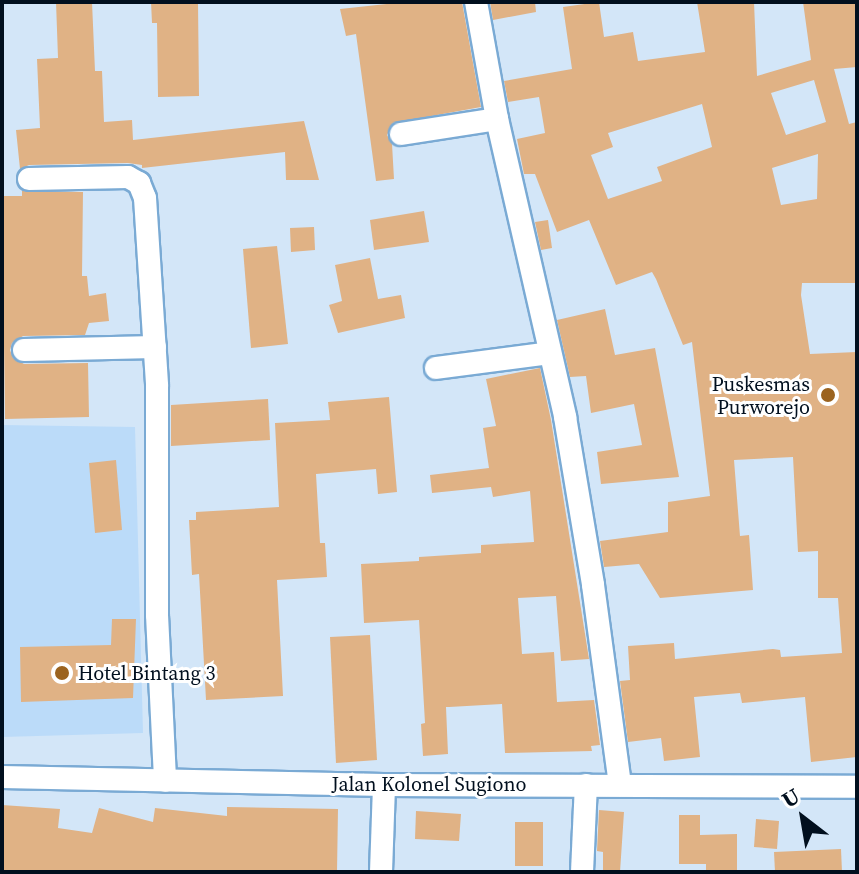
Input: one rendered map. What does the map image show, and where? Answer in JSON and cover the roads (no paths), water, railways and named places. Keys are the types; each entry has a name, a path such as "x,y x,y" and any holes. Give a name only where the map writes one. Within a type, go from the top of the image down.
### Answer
{"street":[{"path":"476,2 497,119 550,353 593,585 620,785"},
{"path":"401,134 497,119"},
{"path":"29,179 128,177 139,183 145,198 155,347 157,615 165,781"},
{"path":"24,350 155,347"},
{"path":"436,368 550,353"},
{"name":"Jalan Kolonel Sugiono","path":"2,777 384,785 857,787"},
{"path":"381,872 384,785"},
{"path":"582,872 586,785"}],"place":[{"name":"Puskesmas Purworejo","path":"828,395"},
{"name":"Hotel Bintang 3","path":"62,673"}]}
